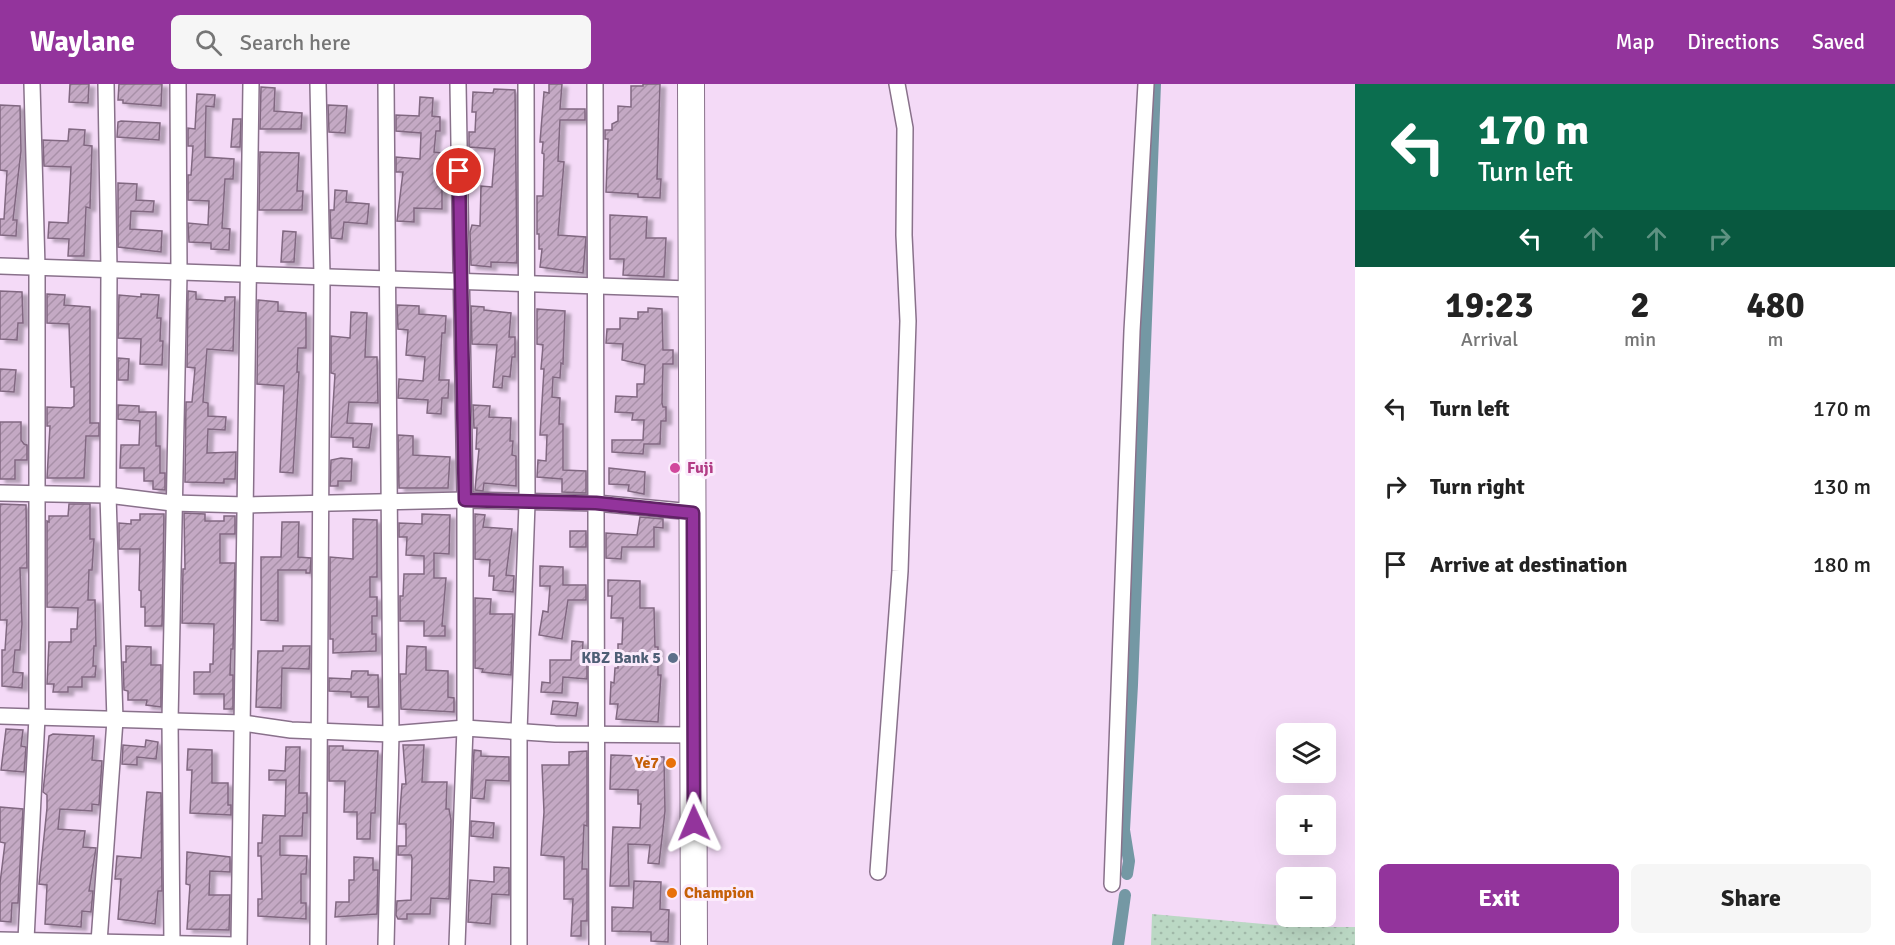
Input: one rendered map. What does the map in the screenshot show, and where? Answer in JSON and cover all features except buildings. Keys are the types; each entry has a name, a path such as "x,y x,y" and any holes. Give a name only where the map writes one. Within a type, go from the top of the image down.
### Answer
{"highway":[{"path":"691,84 694,945"}],"street":[{"path":"26,940 37,717 37,268 32,84"},
{"path":"99,942 115,720 108,495 109,270 106,84"},
{"path":"172,944 170,721 172,502 179,273 178,84"},
{"path":"0,940 238,945 243,723 250,84"},
{"path":"318,84 322,276 318,945"},
{"path":"386,84 391,734 386,945"},
{"path":"457,945 465,728 465,500 458,84"},
{"path":"519,945 519,732 527,503 526,84"},
{"path":"595,84 597,945"},
{"path":"878,872 900,571 909,321 904,235 905,128 897,84"},
{"path":"1112,884 1132,331 1146,84"},
{"path":"0,266 388,279 460,279 690,289"},
{"path":"0,493 108,495 172,502 246,505 465,500 596,503 693,513"},
{"path":"0,716 243,723 320,732 391,734 465,728 519,732 694,735"}],"green space":[{"path":"1152,914 1276,925 1276,927 1355,927 1355,945 1151,945"}],"waterway":[{"path":"1127,874 1129,861 1124,830 1132,685 1155,84"},
{"path":"1118,945 1125,895"}],"place":[{"name":"Fuji","path":"675,468"},
{"name":"KBZ Bank 5","path":"673,658"},
{"name":"Ye7","path":"671,763"},
{"name":"Champion","path":"672,893"}],"route":[{"path":"459,171 465,500 596,503 693,513 694,823"}]}
